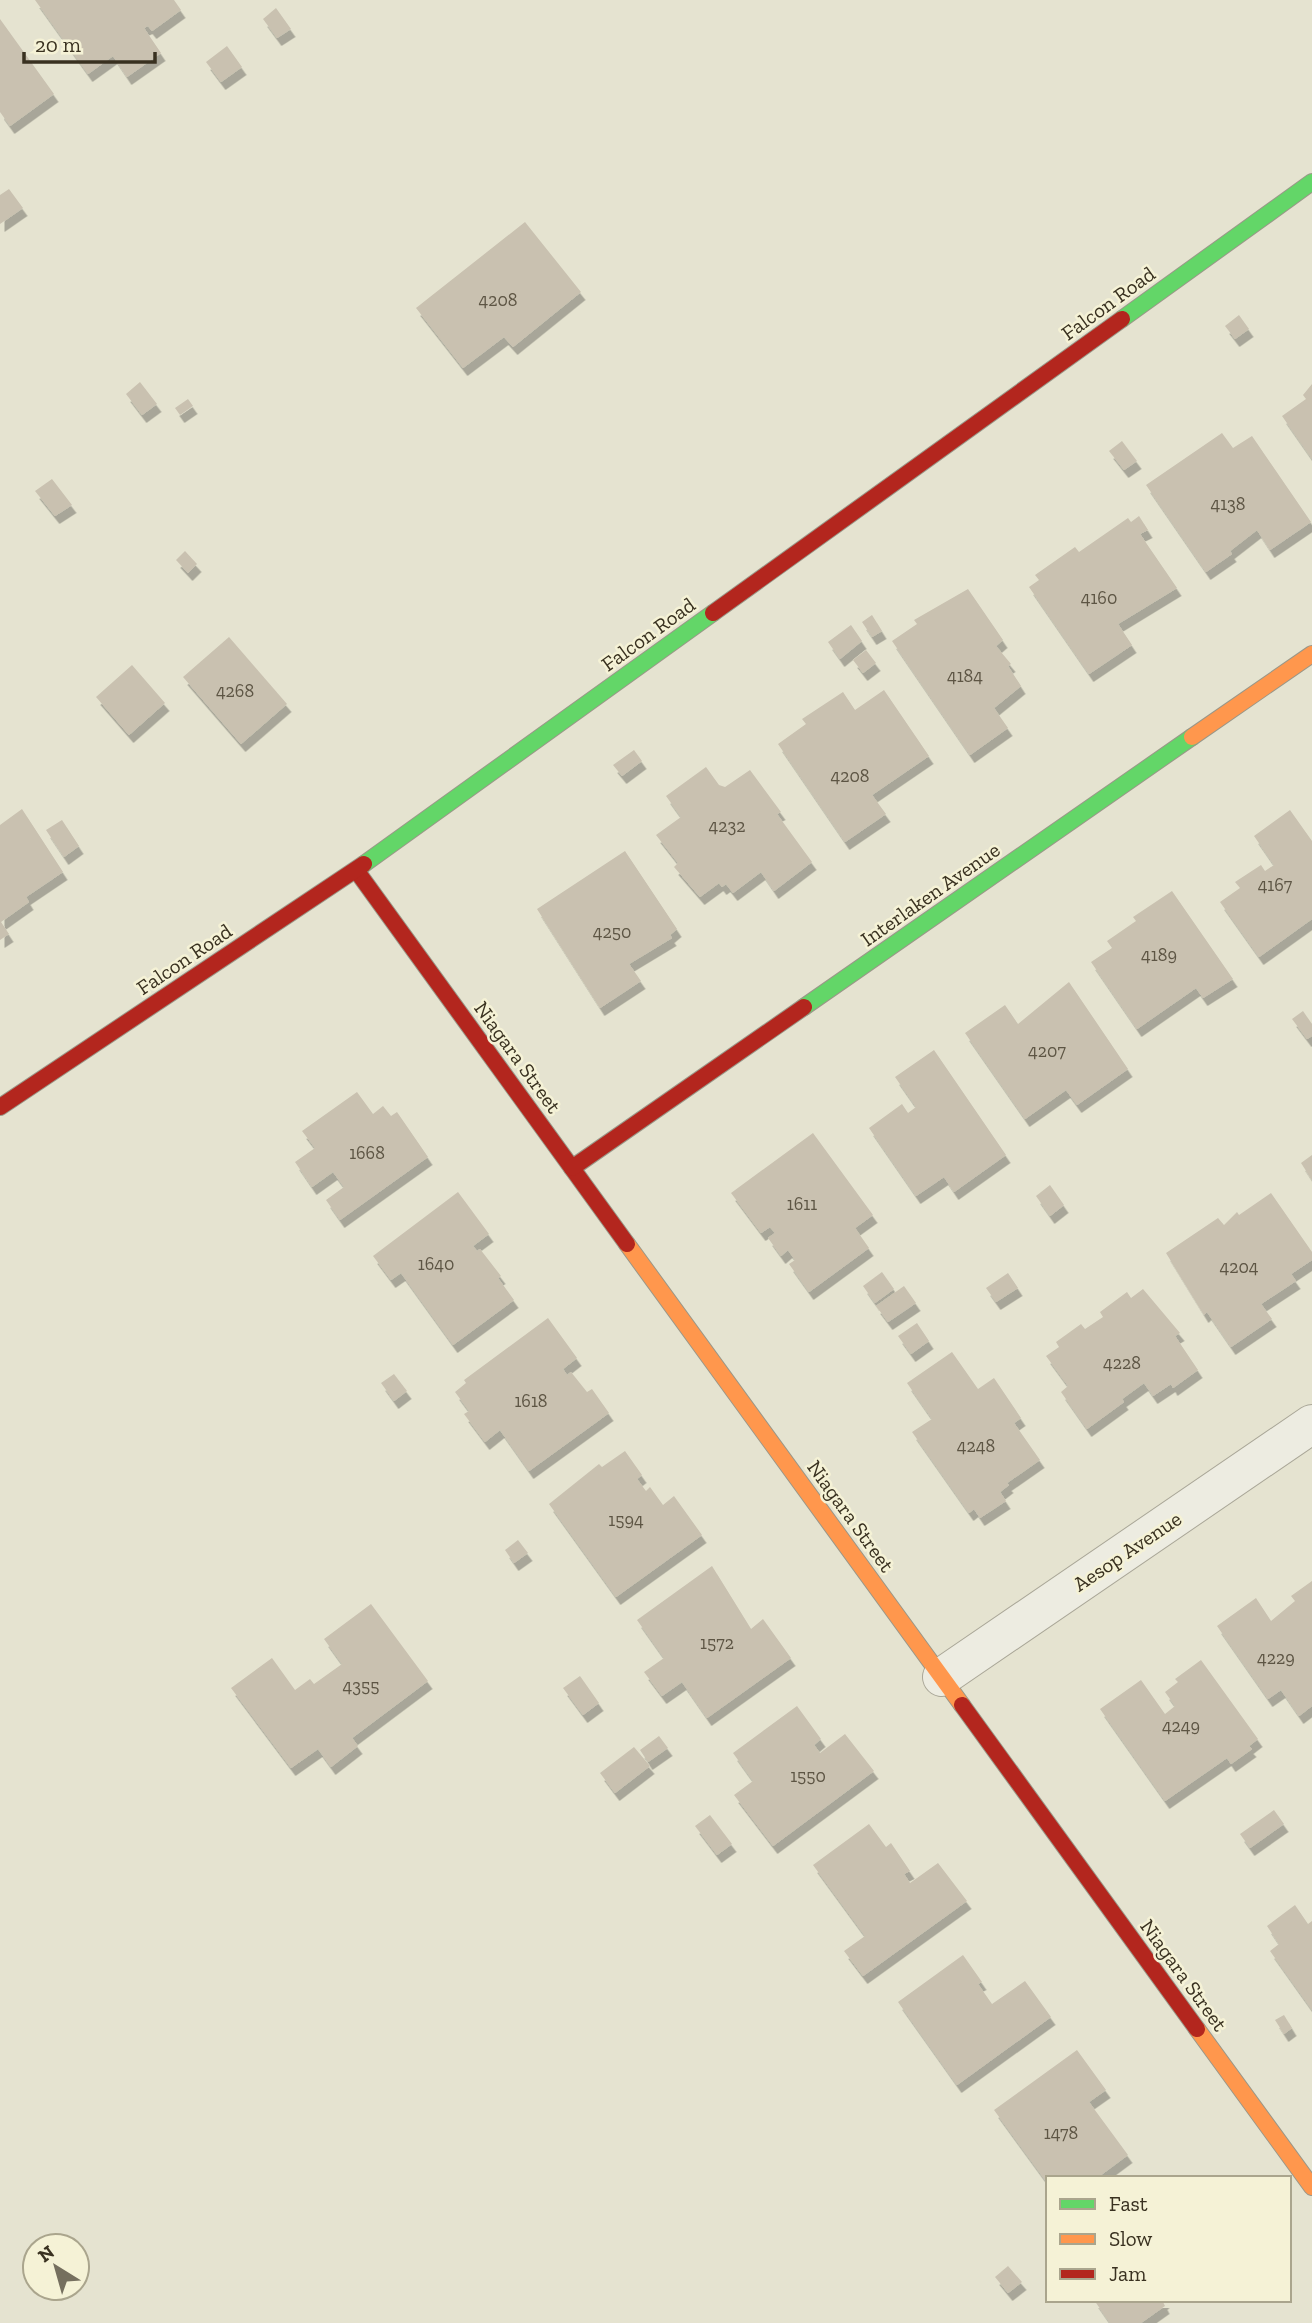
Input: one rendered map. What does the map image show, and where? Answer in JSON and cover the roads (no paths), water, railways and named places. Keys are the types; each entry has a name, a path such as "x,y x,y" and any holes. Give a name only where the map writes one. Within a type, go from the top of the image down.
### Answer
{"street":[{"name":"Falcon Road","path":"0,1107 356,870 1312,182"},
{"name":"Interlaken Avenue","path":"572,1168 1312,654"},
{"name":"Niagara Street","path":"356,870 1312,2187"},
{"name":"Aesop Avenue","path":"942,1677 1312,1424"}]}
